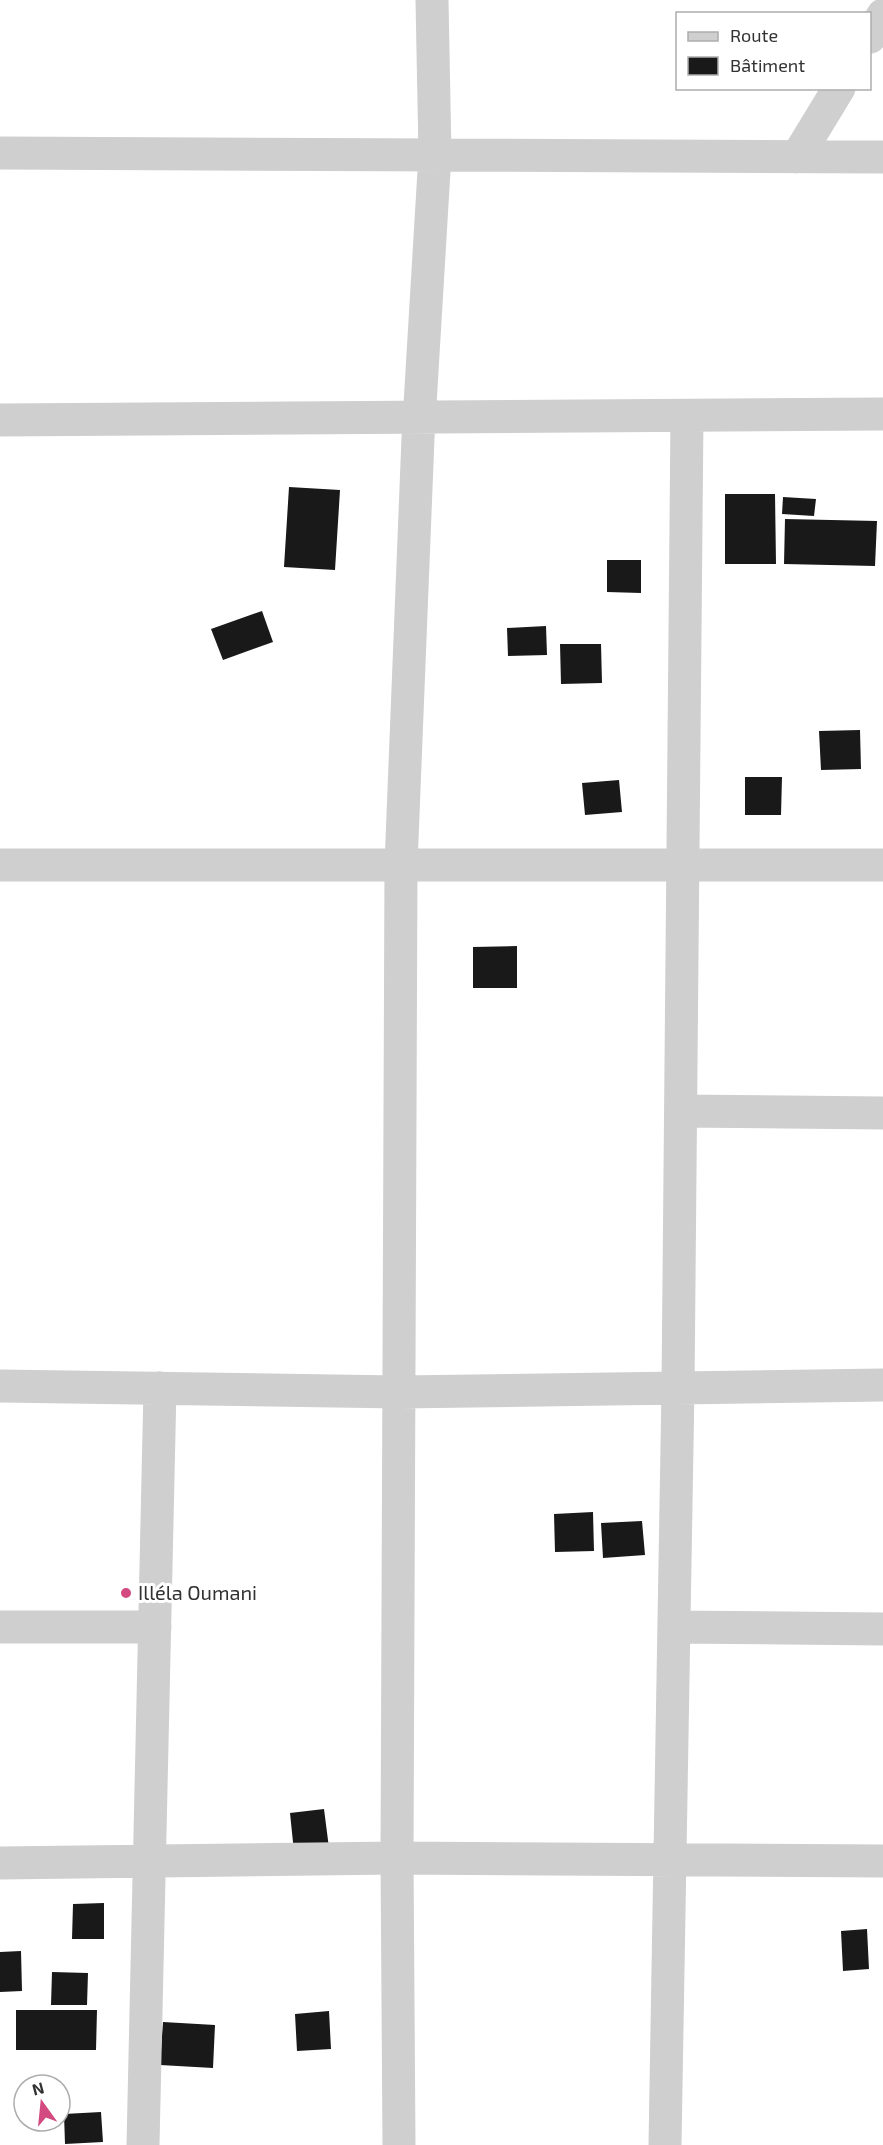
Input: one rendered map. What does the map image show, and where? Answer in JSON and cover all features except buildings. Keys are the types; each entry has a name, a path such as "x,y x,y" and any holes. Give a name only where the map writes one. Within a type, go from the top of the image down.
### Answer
{"street":[{"path":"399,2145 397,1858 401,865 420,417 435,154 432,0"},
{"path":"871,36 883,15"},
{"path":"797,157 838,90"},
{"path":"0,153 883,157"},
{"path":"0,420 883,414"},
{"path":"665,2145 678,1388 687,416"},
{"path":"0,865 883,865"},
{"path":"681,1111 883,1113"},
{"path":"0,1386 400,1392 883,1385"},
{"path":"143,2145 160,1389"},
{"path":"0,1627 155,1627"},
{"path":"674,1627 883,1629"},
{"path":"0,1863 397,1858 883,1861"}],"place":[{"name":"Illéla Oumani","path":"126,1593"}]}
